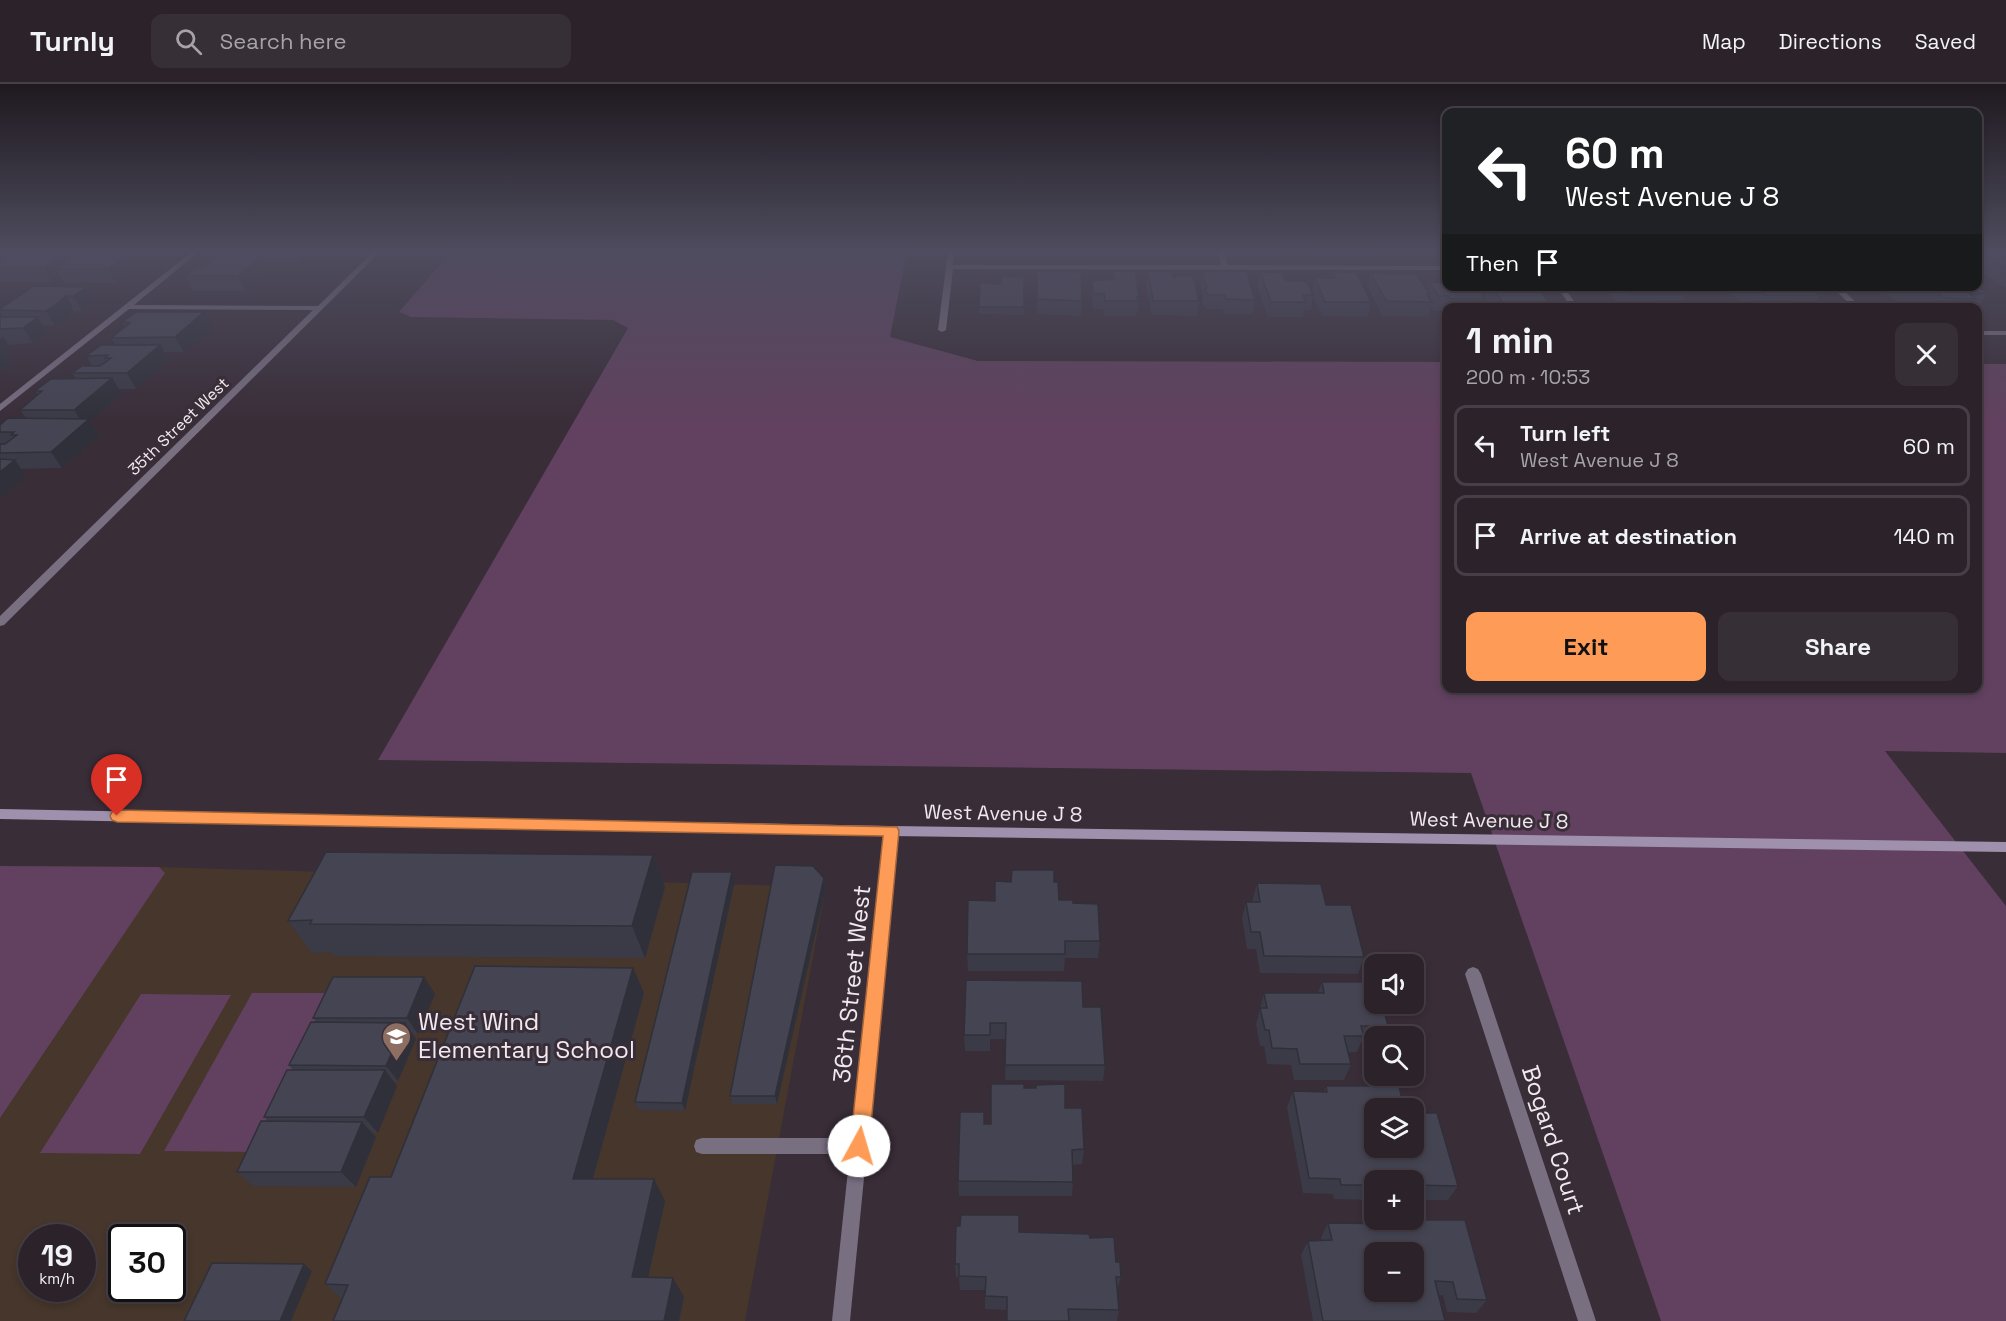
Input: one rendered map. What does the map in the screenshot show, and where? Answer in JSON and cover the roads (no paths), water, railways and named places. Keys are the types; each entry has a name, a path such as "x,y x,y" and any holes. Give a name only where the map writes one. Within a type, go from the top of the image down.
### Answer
{"street":[{"path":"0,408 127,309"},
{"name":"35th Street West","path":"0,622 319,309"},
{"path":"942,330 945,309"},
{"path":"1982,333 2006,333"},
{"name":"West Avenue J 8","path":"0,814 891,831 2006,847"},
{"name":"36th Street West","path":"841,1321 891,831"},
{"name":"Bogard Court","path":"1473,974 1587,1321"},
{"path":"702,1146 859,1146"}],"place":[{"name":"West Wind Elementary School","path":"397,1062"}]}
